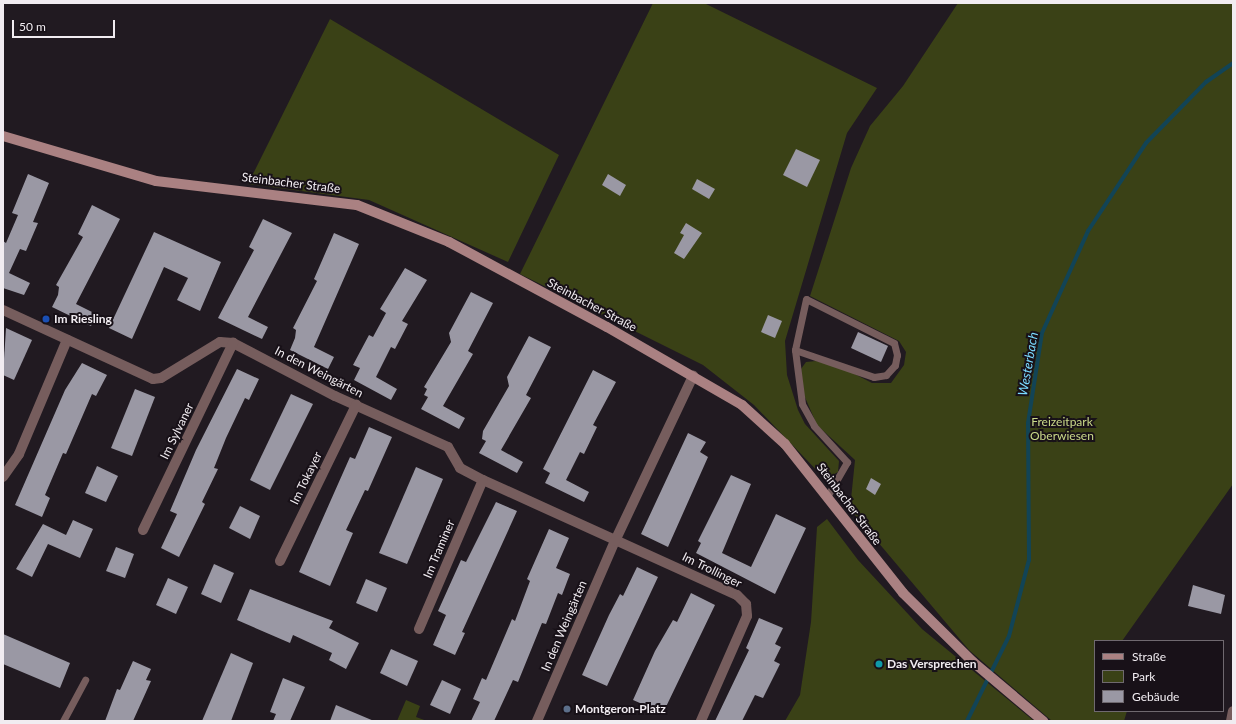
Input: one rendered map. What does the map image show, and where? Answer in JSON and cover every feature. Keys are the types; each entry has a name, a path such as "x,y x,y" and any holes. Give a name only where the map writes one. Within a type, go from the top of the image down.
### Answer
{"main road":[{"name":"Steinbacher Straße","path":"3,136 156,181 314,198 357,205 403,221 607,327 742,406 785,444 828,495 903,592 981,669 1043,721"}],"street":[{"path":"3,310 153,378 161,378 220,342 233,343"},
{"path":"3,477 19,454 67,340"},
{"name":"In den Weingärten","path":"233,343 356,405 448,447 460,468 615,541"},
{"name":"Im Sylvaner","path":"144,530 233,343"},
{"name":"In den Weingärten","path":"537,721 615,541 693,376"},
{"name":"Im Tokayer","path":"280,561 356,405"},
{"name":"Im Traminer","path":"419,628 483,480"},
{"name":"Im Trollinger","path":"615,541 737,595 746,604 747,616 701,721"},
{"path":"1231,721 1233,711"}],"lane":[{"path":"795,350 874,377 886,375 895,365 898,354 894,343 806,299 795,350 802,404 814,426 848,462 828,495"},
{"path":"63,721 84,680"}],"green space":[{"path":"653,3 704,3 877,88 847,133 785,341 787,375 798,410 805,424 839,461 838,472 825,479 754,405 703,365 520,274"},
{"name":"Freizeitpark Oberwiesen","path":"958,3 1233,3 1233,484 1123,640 1094,640 1094,712 1127,712 1124,721 1052,721 969,650 850,509 855,460 817,425 804,395 801,369 806,362 816,361 845,369 872,383 891,383 904,365 906,352 899,341 810,296 851,168 870,126 903,86"},
{"path":"330,19 559,155 508,262 369,200 248,184"},
{"path":"827,519 858,560 922,629 1034,721 785,721 800,695 811,622 817,527"},
{"path":"406,700 420,706 416,717 427,721 397,721"}],"building":[{"path":"796,149 820,160 807,187 783,175"},
{"path":"28,174 49,183 33,222 38,223 26,251 20,249 9,273 30,283 24,295 3,288 3,241 6,243 18,215 12,213"},
{"path":"608,174 626,185 620,196 602,185"},
{"path":"697,179 715,189 709,199 692,189"},
{"path":"92,205 120,219 76,304 96,314 91,326 52,307 58,295 59,287 56,285 83,237 78,234"},
{"path":"263,219 292,233 248,317 268,327 262,339 218,318 254,250 249,247"},
{"path":"686,223 702,233 684,259 674,253 684,235 680,233"},
{"path":"154,232 221,262 200,311 177,300 188,278 164,267 132,339 109,328"},
{"path":"334,233 359,244 314,347 334,357 328,369 290,350 295,338 296,330 293,328 317,281 314,279"},
{"path":"405,268 427,280 402,321 408,324 395,349 391,347 376,377 397,389 391,400 354,380 360,368 353,365 369,335 373,337 386,313 380,309"},
{"path":"471,292 493,303 468,351 473,354 443,406 465,418 459,429 421,409 428,397 424,395 427,389 424,387 451,342 449,333"},
{"path":"768,315 782,321 775,338 761,332"},
{"path":"6,328 32,340 14,380 3,375"},
{"path":"858,332 888,346 881,362 851,348"},
{"path":"529,336 551,347 526,395 531,398 501,450 523,462 517,473 479,453 486,441 482,439 483,431 509,386 507,377"},
{"path":"82,363 107,375 96,396 92,394 66,454 63,453 45,495 50,498 42,517 15,505 65,390"},
{"path":"237,369 259,379 249,400 245,398 226,438 214,468 218,469 202,502 205,504 179,557 161,548 177,514 170,511 196,450"},
{"path":"593,370 616,382 593,425 597,427 584,454 580,452 566,480 589,492 584,502 545,483 550,473 543,469"},
{"path":"135,389 155,397 132,456 111,448"},
{"path":"291,394 313,404 270,490 250,480"},
{"path":"369,427 392,437 368,491 365,490 346,530 353,533 330,586 299,572 350,457 355,459"},
{"path":"688,433 706,442 700,452 708,457 668,547 641,534"},
{"path":"97,466 118,476 106,502 85,493"},
{"path":"416,467 443,479 407,564 379,553"},
{"path":"731,475 751,484 722,553 751,567 776,514 806,528 775,594 696,553 701,543 698,541"},
{"path":"871,478 881,484 875,495 866,489"},
{"path":"496,502 517,511 462,632 465,633 455,655 433,645 446,615 438,611 461,560 466,562"},
{"path":"240,506 260,516 250,539 229,528"},
{"path":"73,520 93,529 80,558 48,544 32,577 16,569 43,524 66,535"},
{"path":"549,529 569,538 556,568 570,574 562,595 558,593 546,624 542,623 518,682 513,680 494,721 471,721 480,702 473,699 482,678 486,680 512,619 515,621 530,581 527,579"},
{"path":"116,547 134,554 125,578 106,571"},
{"path":"214,564 234,573 221,603 201,594"},
{"path":"637,567 658,577 607,686 582,675 609,615 620,594 623,596"},
{"path":"168,578 188,587 176,614 156,605"},
{"path":"366,579 387,588 377,612 356,603"},
{"path":"1193,585 1225,595 1221,614 1188,606"},
{"path":"250,589 333,621 329,628 359,643 346,669 329,660 332,653 293,635 290,643 237,620"},
{"path":"691,593 715,605 663,713 633,700 655,651 673,620 677,622"},
{"path":"759,618 783,628 775,644 781,647 774,661 780,664 763,698 755,695 742,721 715,721 749,650 746,648"},
{"path":"3,634 70,663 60,688 3,664"},
{"path":"391,649 418,661 407,686 380,673"},
{"path":"231,653 253,663 231,721 202,721"},
{"path":"133,661 151,669 146,680 151,681 133,721 105,721 117,689 120,690"},
{"path":"283,678 305,687 290,721 273,721 276,714 270,712"},
{"path":"442,680 461,689 450,714 430,705"},
{"path":"336,705 374,721 330,721"}],"waterway":[{"name":"Westerbach","path":"967,721 1009,636 1029,560 1028,423 1042,333 1088,231 1146,143 1206,82 1233,63"}],"place":[{"name":"Im Riesling","path":"46,319"},
{"name":"Das Versprechen","path":"879,664"},
{"name":"Montgeron-Platz","path":"567,709"}]}
